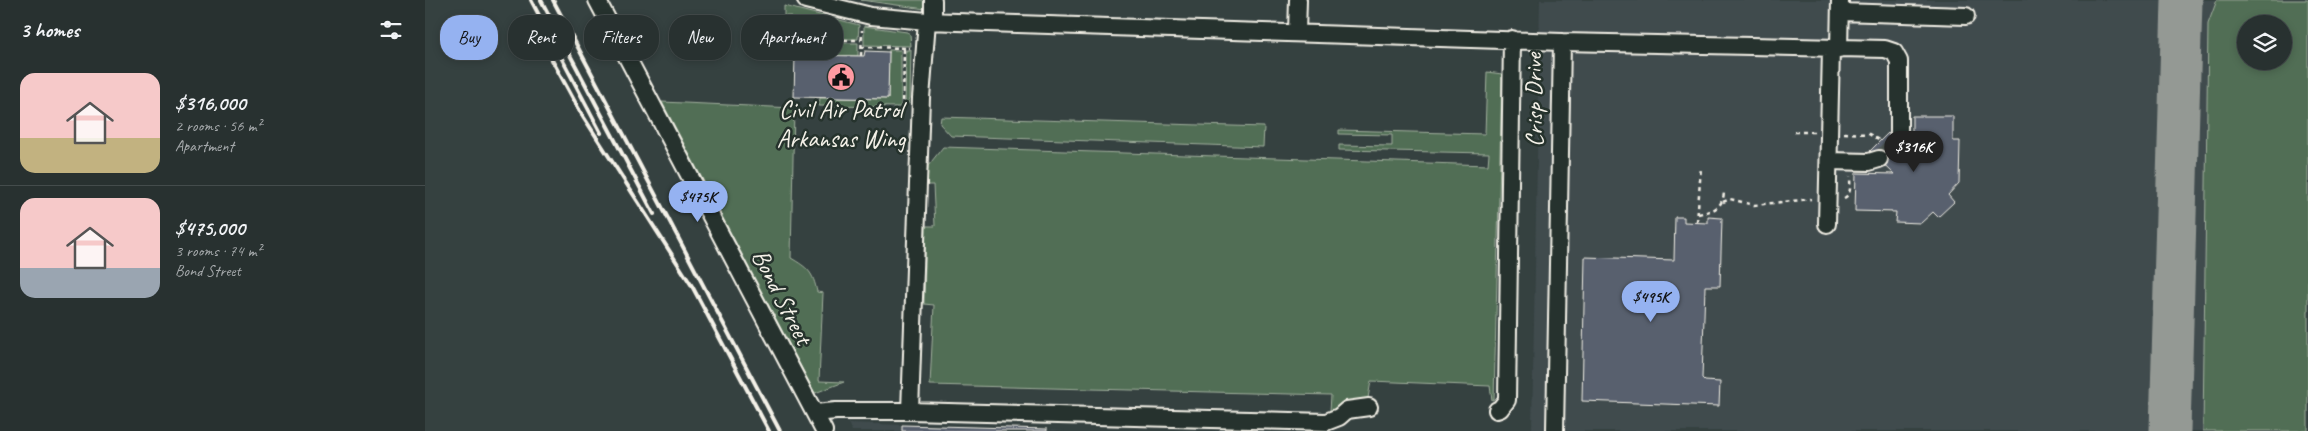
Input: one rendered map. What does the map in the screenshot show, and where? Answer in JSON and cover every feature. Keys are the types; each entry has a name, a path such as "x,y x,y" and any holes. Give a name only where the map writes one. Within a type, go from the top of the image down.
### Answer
{"street":[{"name":"Bond Street","path":"597,0 824,431"},
{"name":"Crisp Drive","path":"806,0 832,8 871,16 930,21 1562,42 1555,431"},
{"path":"910,411 921,98 933,0"},
{"path":"1297,0 1297,32"},
{"path":"1827,224 1835,49 1840,6 1966,16"},
{"path":"1497,410 1507,400 1512,39"},
{"path":"1562,42 1885,49 1897,56 1899,61 1899,135 1897,141"},
{"path":"1829,161 1869,162 1879,159"},
{"path":"815,413 836,411 910,411 1326,422 1339,417 1347,410 1369,406"}],"path":[{"path":"861,56 862,25"},
{"path":"844,40 861,40"},
{"path":"861,47 911,48"},
{"path":"903,109 904,47"},
{"path":"1794,132 1820,132"},
{"path":"1849,132 1869,134 1879,141"},
{"path":"1697,222 1701,167"},
{"path":"1835,199 1848,196 1850,190 1850,170"},
{"path":"1723,202 1724,192"},
{"path":"1698,214 1715,210 1723,202 1730,199 1754,205 1763,205 1819,198"}],"shaded area":[{"path":"1540,0 2308,0 2308,431 1532,431"},
{"path":"848,423 1065,431 852,431"}],"green space":[{"path":"861,0 927,0 925,9"},
{"path":"2217,0 2308,0 2308,431 2203,431 2208,24"},
{"path":"784,6 820,15 784,15"},
{"path":"843,21 859,25 858,39 843,39"},
{"path":"864,26 907,32 910,34 911,46 864,45"},
{"path":"843,43 858,43 858,56 843,56"},
{"path":"889,50 901,50 901,107 819,106 820,98 888,99"},
{"path":"906,50 911,50 910,98 905,107"},
{"path":"1487,72 1502,74 1494,399 1492,400 1490,386 1371,381 1368,398 1353,401 1330,411 1331,395 930,385 934,305 924,304 926,226 935,226 933,185 927,185 928,166 943,147 1488,165 1489,153 1339,150 1339,145 1392,146 1392,135 1339,134 1339,130 1485,134"},
{"path":"662,102 794,108 791,258 809,271 817,292 823,293 819,381 844,382 815,393"},
{"path":"941,117 1264,127 1263,147 951,136 940,124"}],"building":[{"name":"Civil Air Patrol Arkansas Wing","path":"865,51 889,52 888,99 794,97 795,60 843,60 843,56 864,56"},
{"path":"1912,116 1953,116 1953,141 1960,141 1959,183 1948,195 1954,202 1938,217 1933,212 1921,223 1895,222 1896,212 1855,211 1856,173 1894,174 1870,151 1888,133 1912,156"},
{"path":"1675,217 1684,217 1684,222 1708,223 1708,217 1722,218 1720,286 1705,286 1702,378 1705,381 1720,382 1719,406 1582,401 1585,257 1674,260"},
{"path":"902,425 1047,429 1047,431 902,431"}],"taxiway":[{"path":"2170,431 2182,0"}],"tunnel":[{"path":"1879,159 1897,141"}],"railway":[{"path":"531,0 601,133"},
{"path":"541,0 654,214"},
{"path":"553,0 780,431"},
{"path":"552,60 581,113 692,286 769,431"}],"place":[{"name":"Civil Air Patrol Arkansas Wing","path":"841,77"}]}
